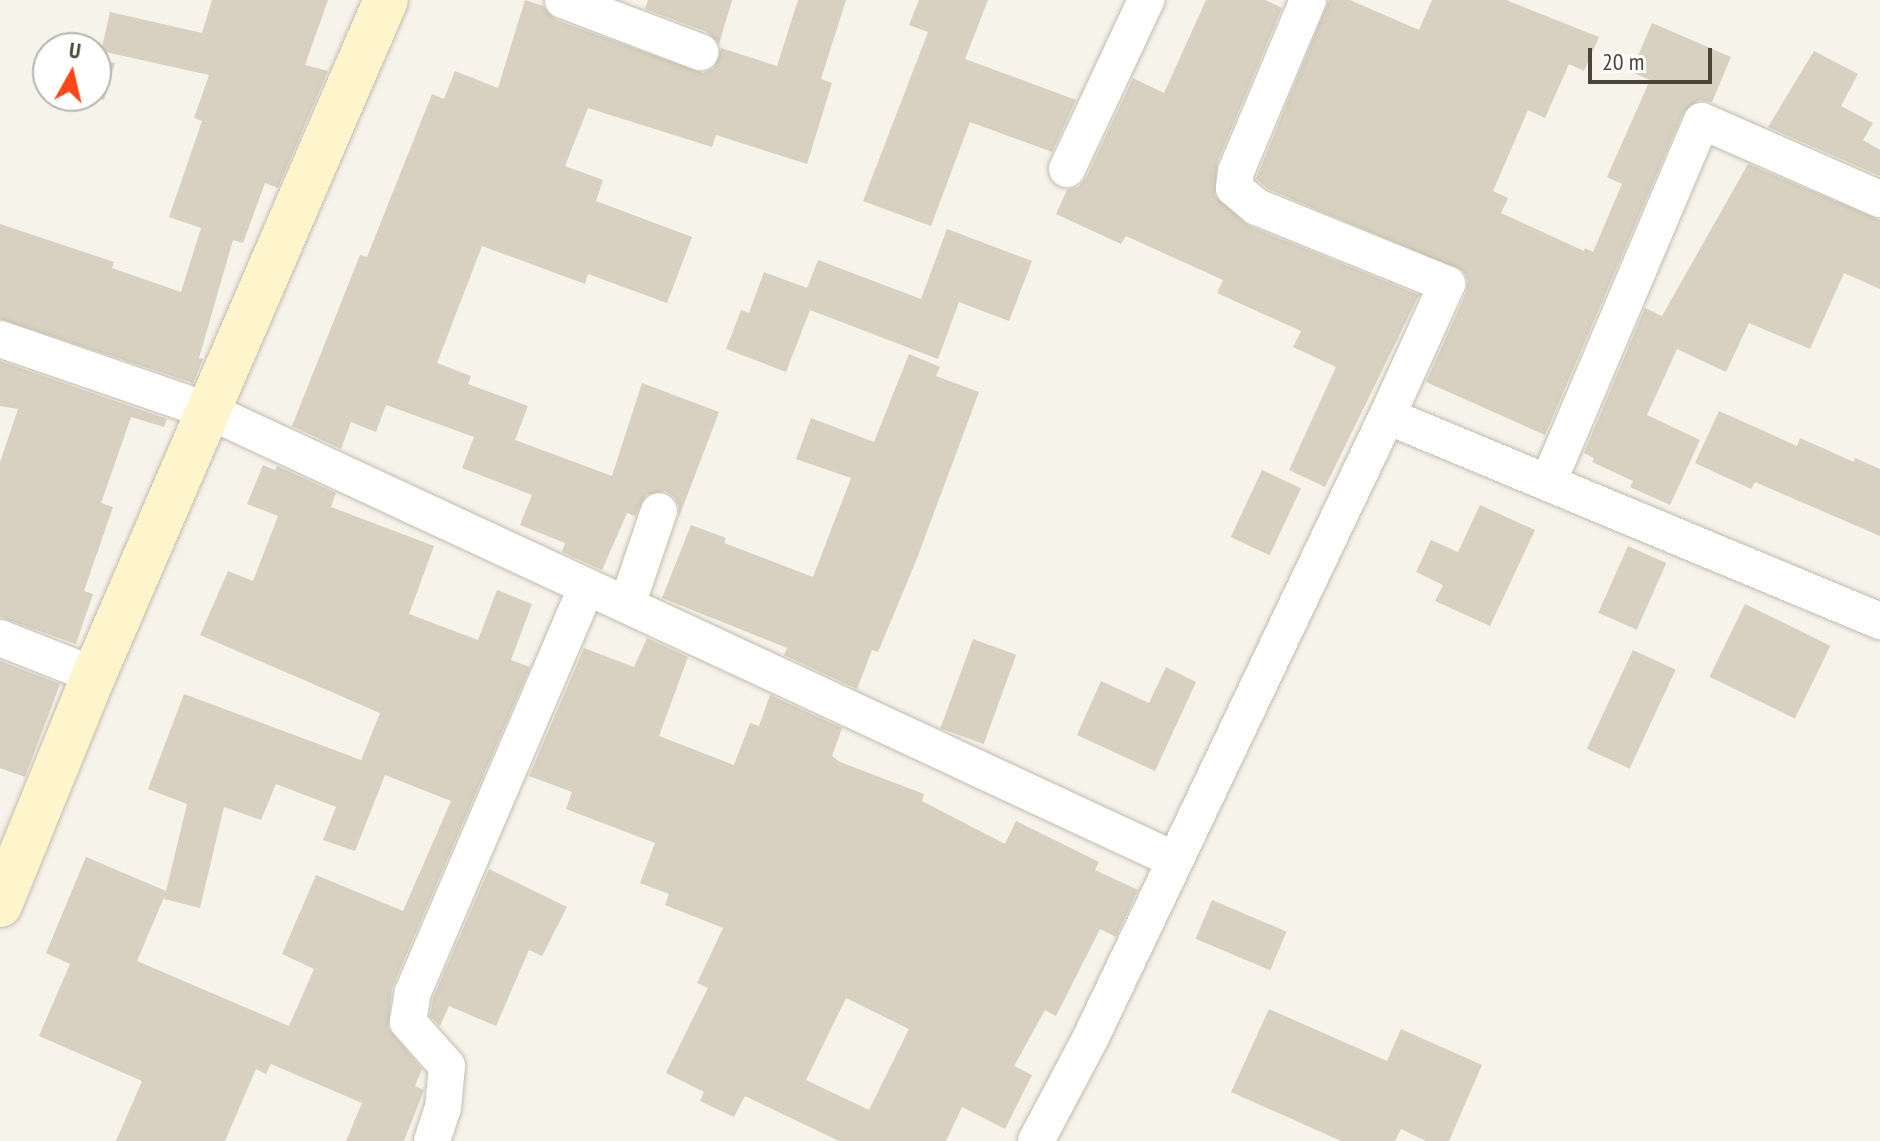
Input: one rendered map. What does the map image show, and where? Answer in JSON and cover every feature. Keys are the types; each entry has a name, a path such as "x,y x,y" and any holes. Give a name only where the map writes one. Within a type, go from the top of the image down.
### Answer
{"main road":[{"path":"4,883 386,0"}],"street":[{"path":"563,0 700,52"},
{"path":"1067,169 1146,0"},
{"path":"1036,1141 1091,1037 1447,284 1257,207 1234,188 1236,171 1308,0"},
{"path":"1548,483 1702,121 1880,199"},
{"path":"0,339 209,411 1173,859"},
{"path":"1387,416 1880,621"},
{"path":"627,605 659,511"},
{"path":"432,1141 443,1108 447,1066 408,1022 413,992 587,587"},
{"path":"0,638 94,675"}],"building":[{"path":"212,0 328,0 305,65 328,71 278,188 265,183 243,243 233,240 199,358 203,359 193,383 0,319 0,224 114,262 112,268 181,292 201,228 169,217 202,121 194,118 209,75 112,53 112,32 105,32 110,12 202,33"},
{"path":"525,0 543,6 556,20 703,73 714,68 721,48 777,66 798,0 846,0 821,79 832,83 807,164 716,135 712,147 588,108 565,166 603,180 596,201 692,237 667,303 588,274 585,284 482,246 437,363 471,376 468,384 528,406 515,440 612,476 642,383 719,412 679,517 679,506 674,497 665,491 646,495 635,516 627,513 602,570 562,552 565,543 520,525 532,495 462,468 474,437 386,405 376,432 351,422 341,449 292,426 360,255 367,257 432,94 444,99 455,71 498,88"},
{"path":"648,0 732,0 719,44 707,32 645,9"},
{"path":"919,0 988,0 965,59 1076,100 1052,152 970,122 931,226 863,201 928,32 909,25"},
{"path":"1206,0 1265,0 1282,8 1217,163 1215,196 1249,226 1419,295 1325,487 1289,470 1336,367 1293,347 1301,331 1217,293 1223,280 1126,236 1121,244 1056,214 1067,190 1078,187 1086,178 1133,78 1164,93"},
{"path":"1329,0 1350,0 1419,30 1432,0 1506,0 1599,37 1584,71 1569,64 1545,118 1528,110 1493,191 1508,198 1501,213 1584,251 1585,248 1593,252 1622,184 1607,177 1650,80 1631,72 1652,23 1731,57 1712,102 1699,100 1683,113 1545,435 1426,382 1466,293 1468,281 1463,271 1268,189 1256,179"},
{"path":"1814,51 1858,74 1841,106 1873,123 1863,140 1880,150 1880,176 1768,127"},
{"path":"1748,164 1880,220 1880,289 1844,273 1810,349 1749,323 1726,372 1677,349 1647,415 1700,440 1670,505 1630,487 1633,481 1592,462 1594,458 1584,453 1645,308 1662,316"},
{"path":"947,229 1032,261 1009,321 959,302 938,359 810,310 786,372 726,349 741,310 749,313 764,272 807,288 818,260 921,299"},
{"path":"909,354 940,367 936,376 979,392 916,561 878,652 872,650 857,689 784,655 787,648 662,598 691,525 726,538 724,543 813,577 851,478 796,459 811,418 874,442"},
{"path":"0,361 167,419 164,427 131,417 101,503 113,507 84,591 93,594 76,644 0,617 0,462 18,409 0,406"},
{"path":"1719,411 1797,446 1800,438 1854,462 1855,458 1880,469 1880,536 1755,482 1751,489 1695,463"},
{"path":"263,465 275,470 277,466 336,493 331,507 434,546 409,614 478,640 497,590 532,604 511,660 530,667 392,988 388,1028 422,1069 415,1086 424,1090 404,1141 346,1141 362,1103 271,1064 266,1074 256,1069 225,1141 116,1141 142,1081 39,1036 70,964 46,953 86,857 166,891 187,804 148,789 184,694 361,760 380,713 200,635 228,571 253,581 278,516 247,504","holes":["385,775 451,801 403,911 316,875 282,954 314,969 289,1026 137,961 165,895 164,899 200,908 224,807 261,820 276,784 336,807 323,840 355,851"]},
{"path":"1262,470 1301,488 1270,555 1231,537"},
{"path":"1480,505 1535,530 1490,626 1435,601 1443,585 1416,572 1431,540 1458,552"},
{"path":"1628,546 1666,563 1637,630 1598,613"},
{"path":"1745,604 1830,646 1795,718 1709,677"},
{"path":"647,638 688,657 659,736 734,765 750,723 759,726 770,695 842,728 832,756 840,762 924,794 922,801 1005,844 1016,821 1099,862 1095,870 1138,890 1116,937 1100,929 1056,1016 1045,1010 1014,1066 1032,1075 1005,1129 962,1107 946,1141 839,1141 745,1096 734,1117 700,1101 704,1092 666,1073 708,988 697,983 723,928 665,905 669,894 640,883 655,843 566,809 572,792 529,776 584,648 634,667","holes":["846,998 909,1029 869,1110 806,1080"]},
{"path":"973,639 1016,655 984,744 941,728"},
{"path":"1633,650 1676,670 1630,769 1587,749"},
{"path":"0,661 60,684 25,777 0,768"},
{"path":"1166,667 1196,682 1155,771 1077,735 1101,681 1149,703"},
{"path":"489,869 567,907 542,956 529,950 496,1026 449,1006 440,1026 430,1016 433,998"},
{"path":"1212,900 1287,932 1270,970 1196,939"},
{"path":"1269,1009 1387,1061 1401,1029 1482,1065 1449,1141 1426,1141 1401,1129 1395,1141 1341,1141 1231,1092"}]}
